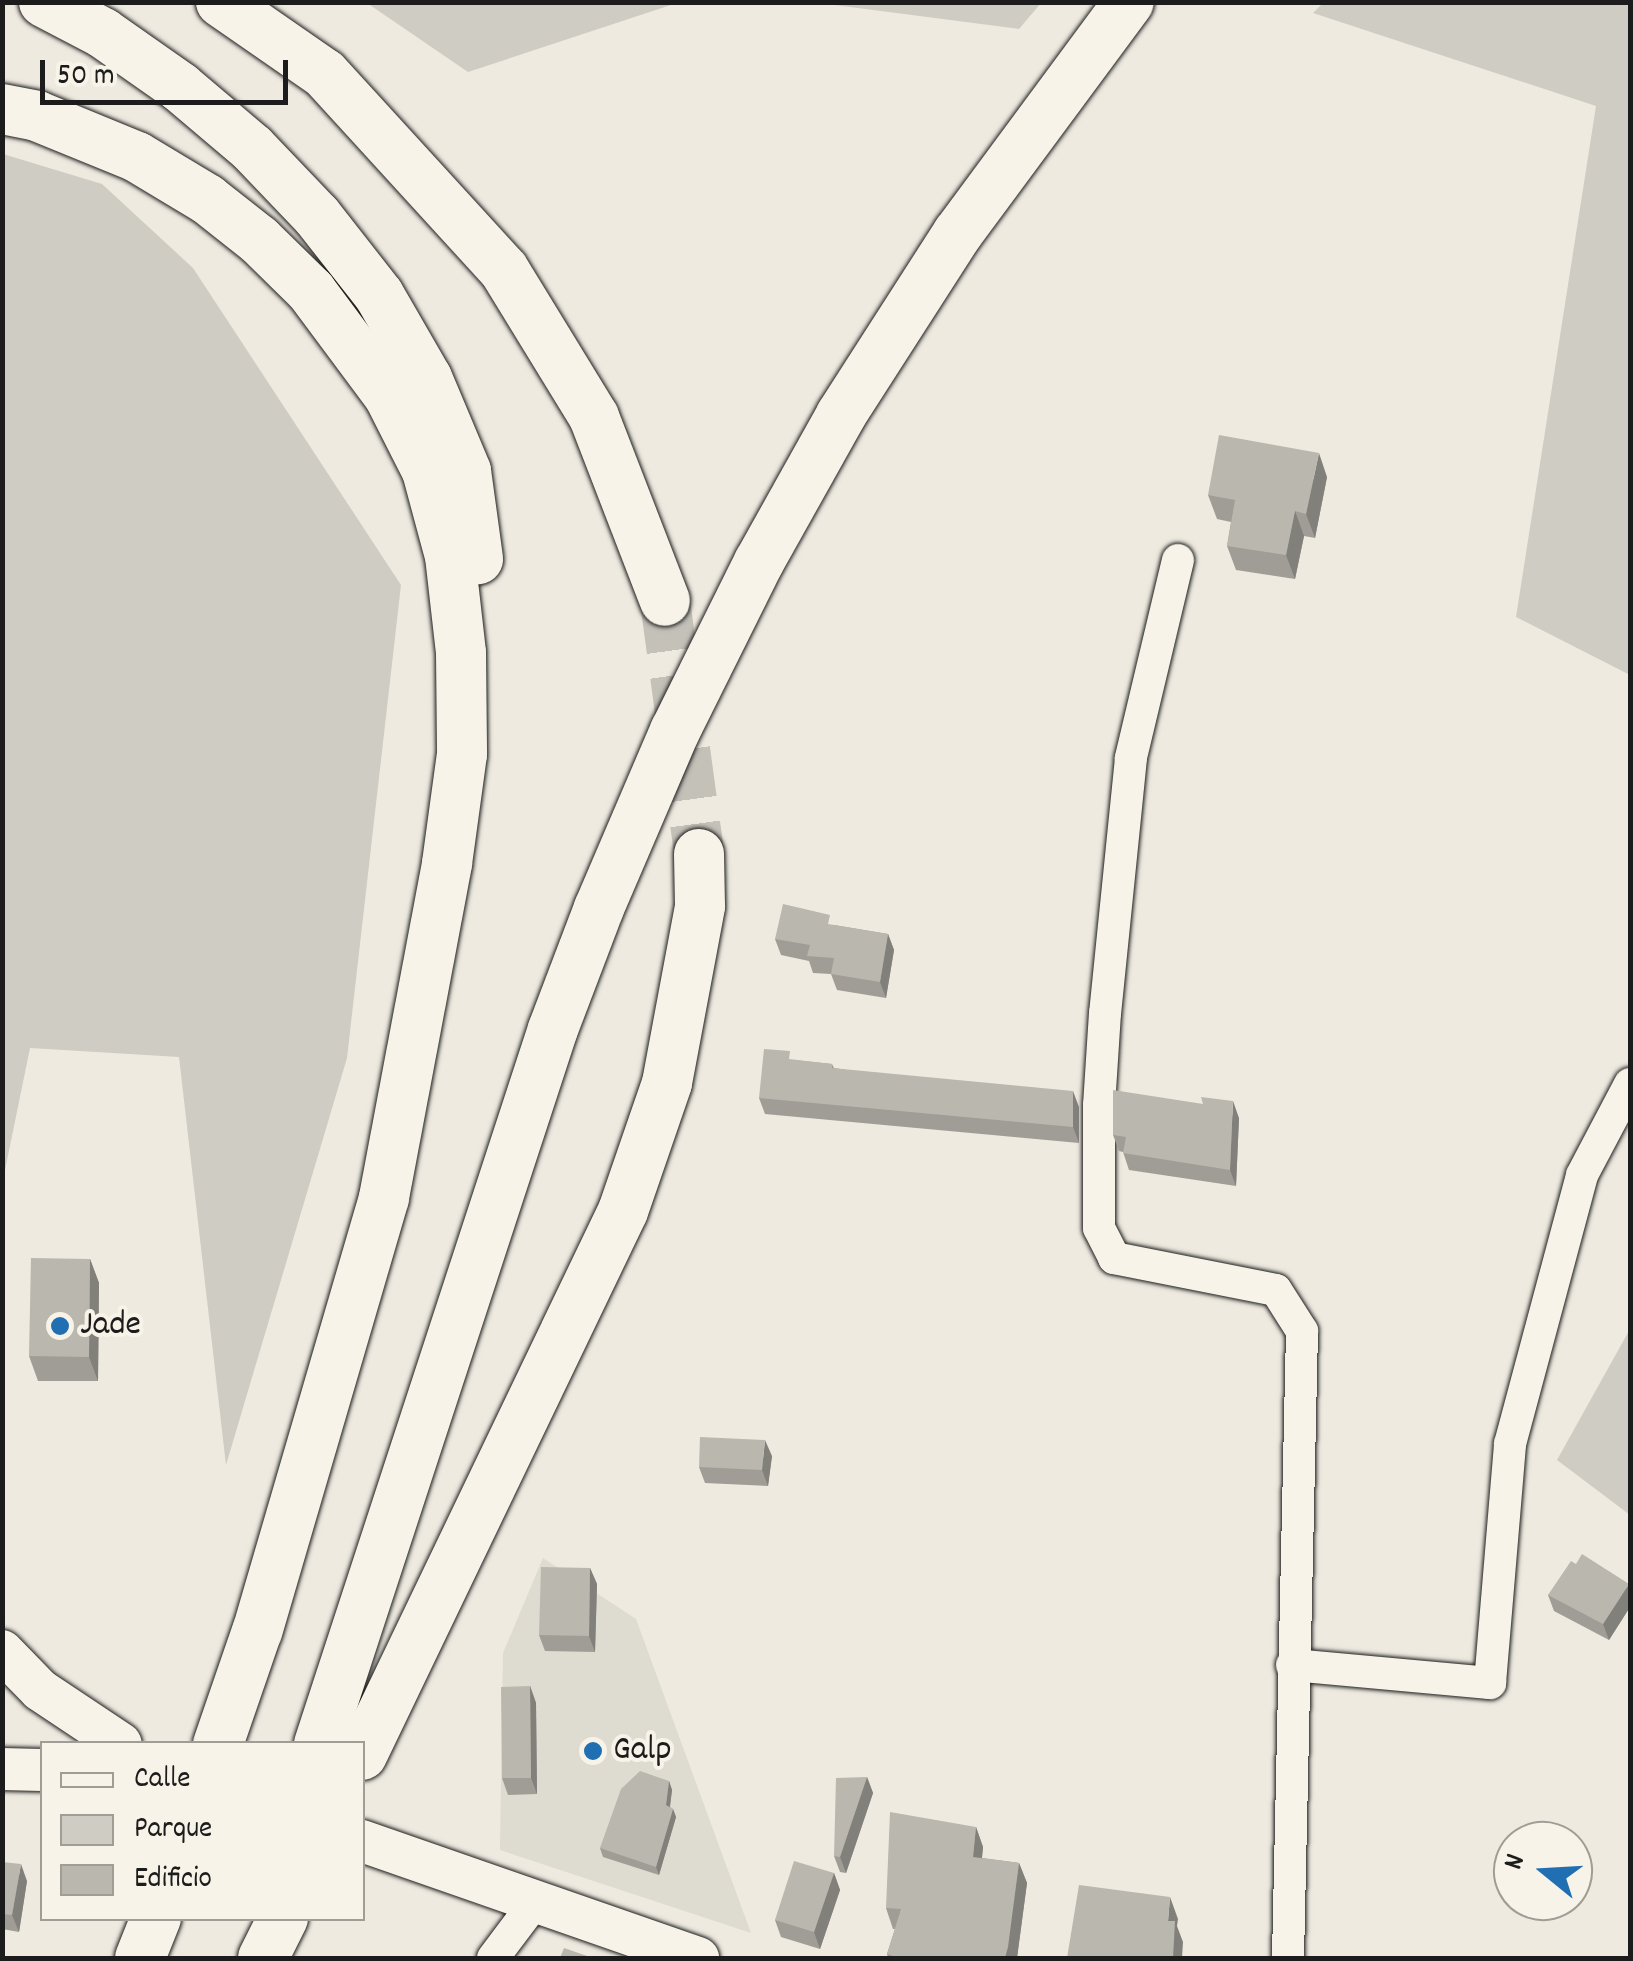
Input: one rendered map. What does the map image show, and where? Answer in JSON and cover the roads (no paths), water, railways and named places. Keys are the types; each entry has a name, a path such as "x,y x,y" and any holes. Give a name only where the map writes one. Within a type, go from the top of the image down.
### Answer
{"highway":[{"path":"44,2 103,33 180,86 252,148 318,216 379,295 427,378 466,471 491,660 483,768 467,874 384,1198 257,1631 219,1741"},
{"path":"204,2 262,29"},
{"path":"221,2 325,74 504,270 594,417 665,601"},
{"path":"320,1741 553,1029 599,908 675,731 759,562 841,414 958,233 1129,2"},
{"path":"2,109 36,116 136,156 207,200 259,240 311,291 352,341 389,396 427,471 450,556 462,652 462,754 447,864 384,1198"},
{"path":"365,1750 622,1212 667,1083 700,906 699,854"},
{"path":"140,1958 155,1921"},
{"path":"231,1958 247,1921"},
{"path":"262,1958 281,1921"}],"main road":[{"path":"2,1652 40,1690 116,1741"},
{"path":"2,1769 40,1770"},
{"path":"365,1843 698,1958"}],"street":[{"path":"1178,560 1132,758 1098,1105 1099,1228 1114,1258 1276,1290 1302,1331 1288,1958"},
{"path":"1292,1665 1490,1683 1510,1444 1582,1174 1630,1084"},
{"path":"492,1958 535,1902"}],"tunnel":[{"path":"665,601 699,854"}],"place":[{"name":"Jade","path":"60,1326"},
{"name":"Galp","path":"593,1751"}]}
